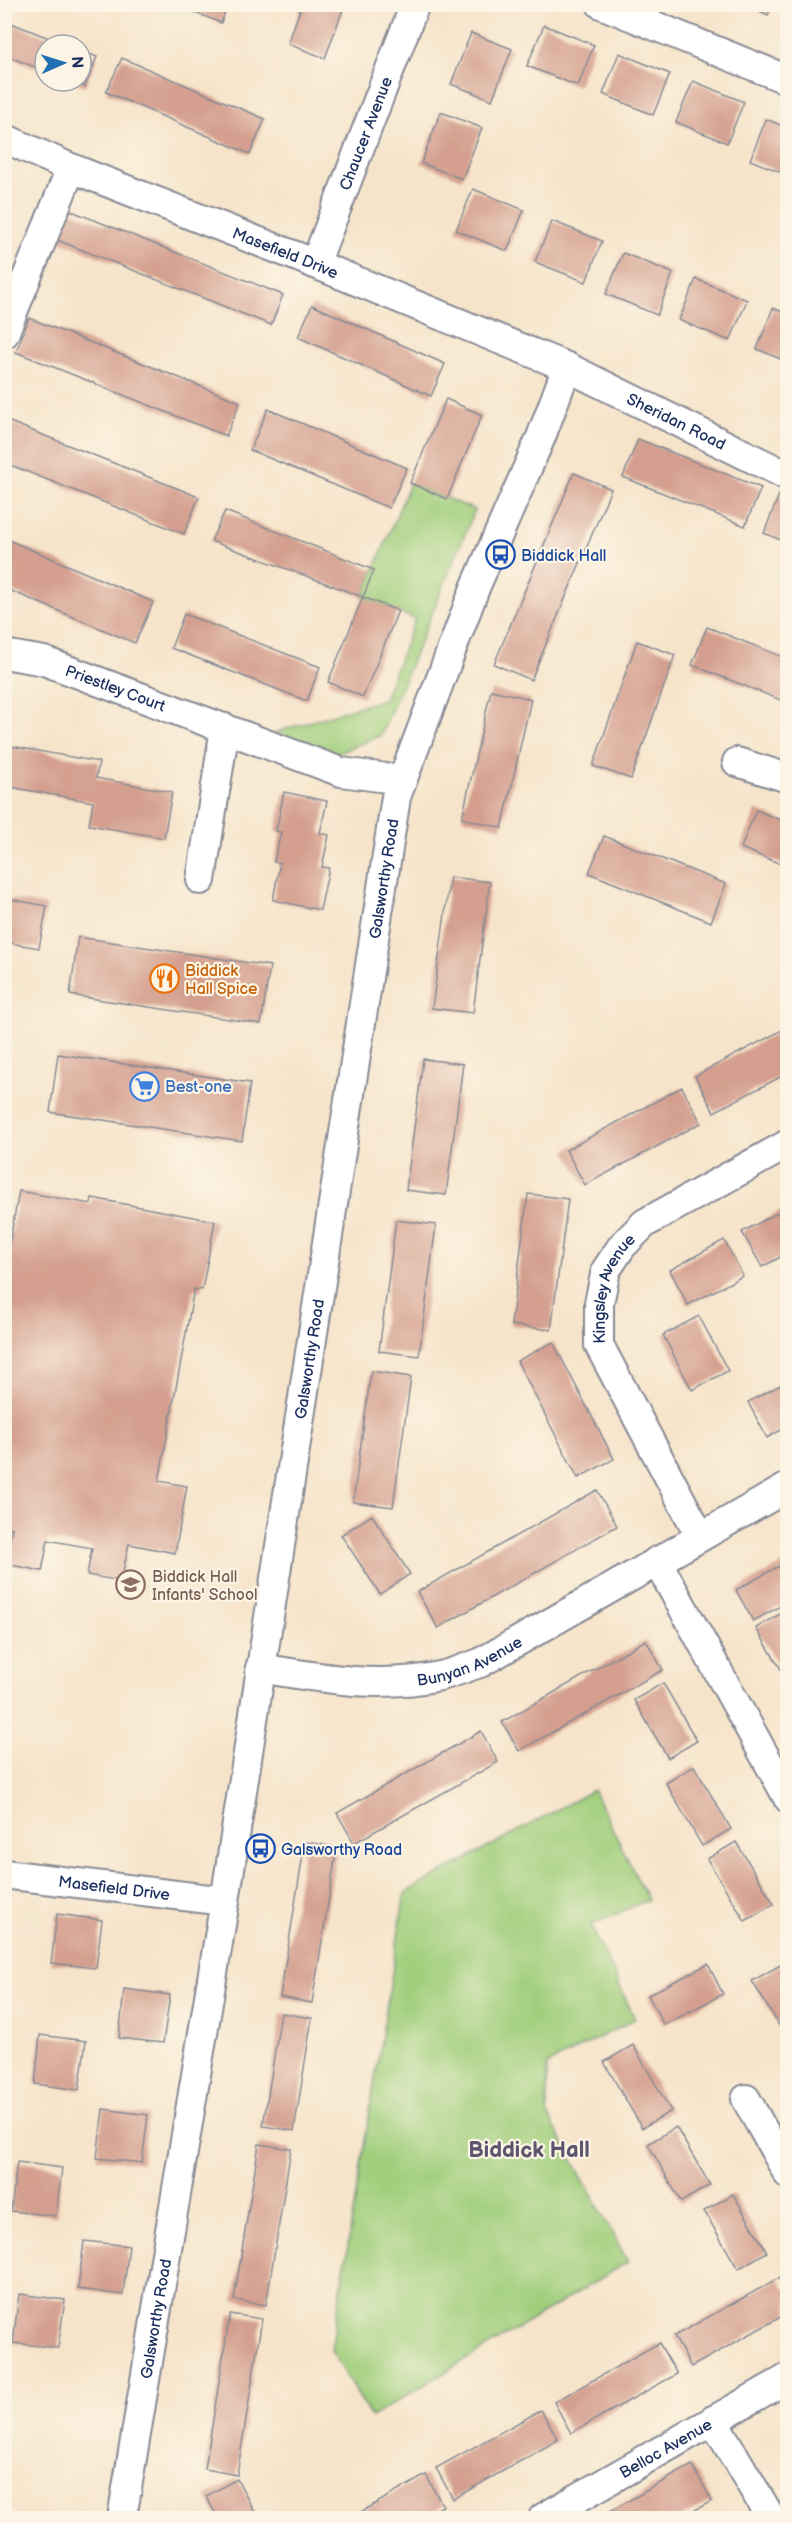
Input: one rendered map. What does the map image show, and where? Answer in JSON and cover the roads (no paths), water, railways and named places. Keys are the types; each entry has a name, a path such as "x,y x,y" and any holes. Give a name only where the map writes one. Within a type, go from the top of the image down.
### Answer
{"street":[{"name":"Chaucer Avenue","path":"315,264 415,4"},
{"path":"602,4 788,80"},
{"name":"Masefield Drive","path":"4,138 71,168 567,367"},
{"path":"4,334 71,168"},
{"name":"Sheridan Road","path":"567,367 788,476"},
{"name":"Galsworthy Road","path":"122,2518 225,1901 394,807 402,780 475,588 541,437 567,367"},
{"name":"Priestley Court","path":"4,654 44,661 341,771 402,780"},
{"path":"201,880 225,728"},
{"path":"737,762 788,778"},
{"name":"Kingsley Avenue","path":"700,1536 599,1345 599,1303 606,1270 622,1246 645,1223 788,1144"},
{"name":"Bunyan Avenue","path":"260,1668 336,1681 391,1683 441,1675 480,1663 788,1487"},
{"path":"657,1561 788,1798"},
{"name":"Masefield Drive","path":"6,1882 225,1901"},
{"path":"746,2099 788,2174"},
{"name":"Belloc Avenue","path":"543,2518 788,2378"},
{"path":"714,2420 771,2518"}],"place":[{"name":"Biddick Hall","path":"500,555"},
{"name":"Biddick Hall Spice","path":"164,979"},
{"name":"Best-one","path":"144,1086"},
{"name":"Biddick Hall Infants' School","path":"131,1585"},
{"name":"Galsworthy Road","path":"260,1849"}],"district":[{"name":"Biddick Hall","path":"529,2149"}]}
